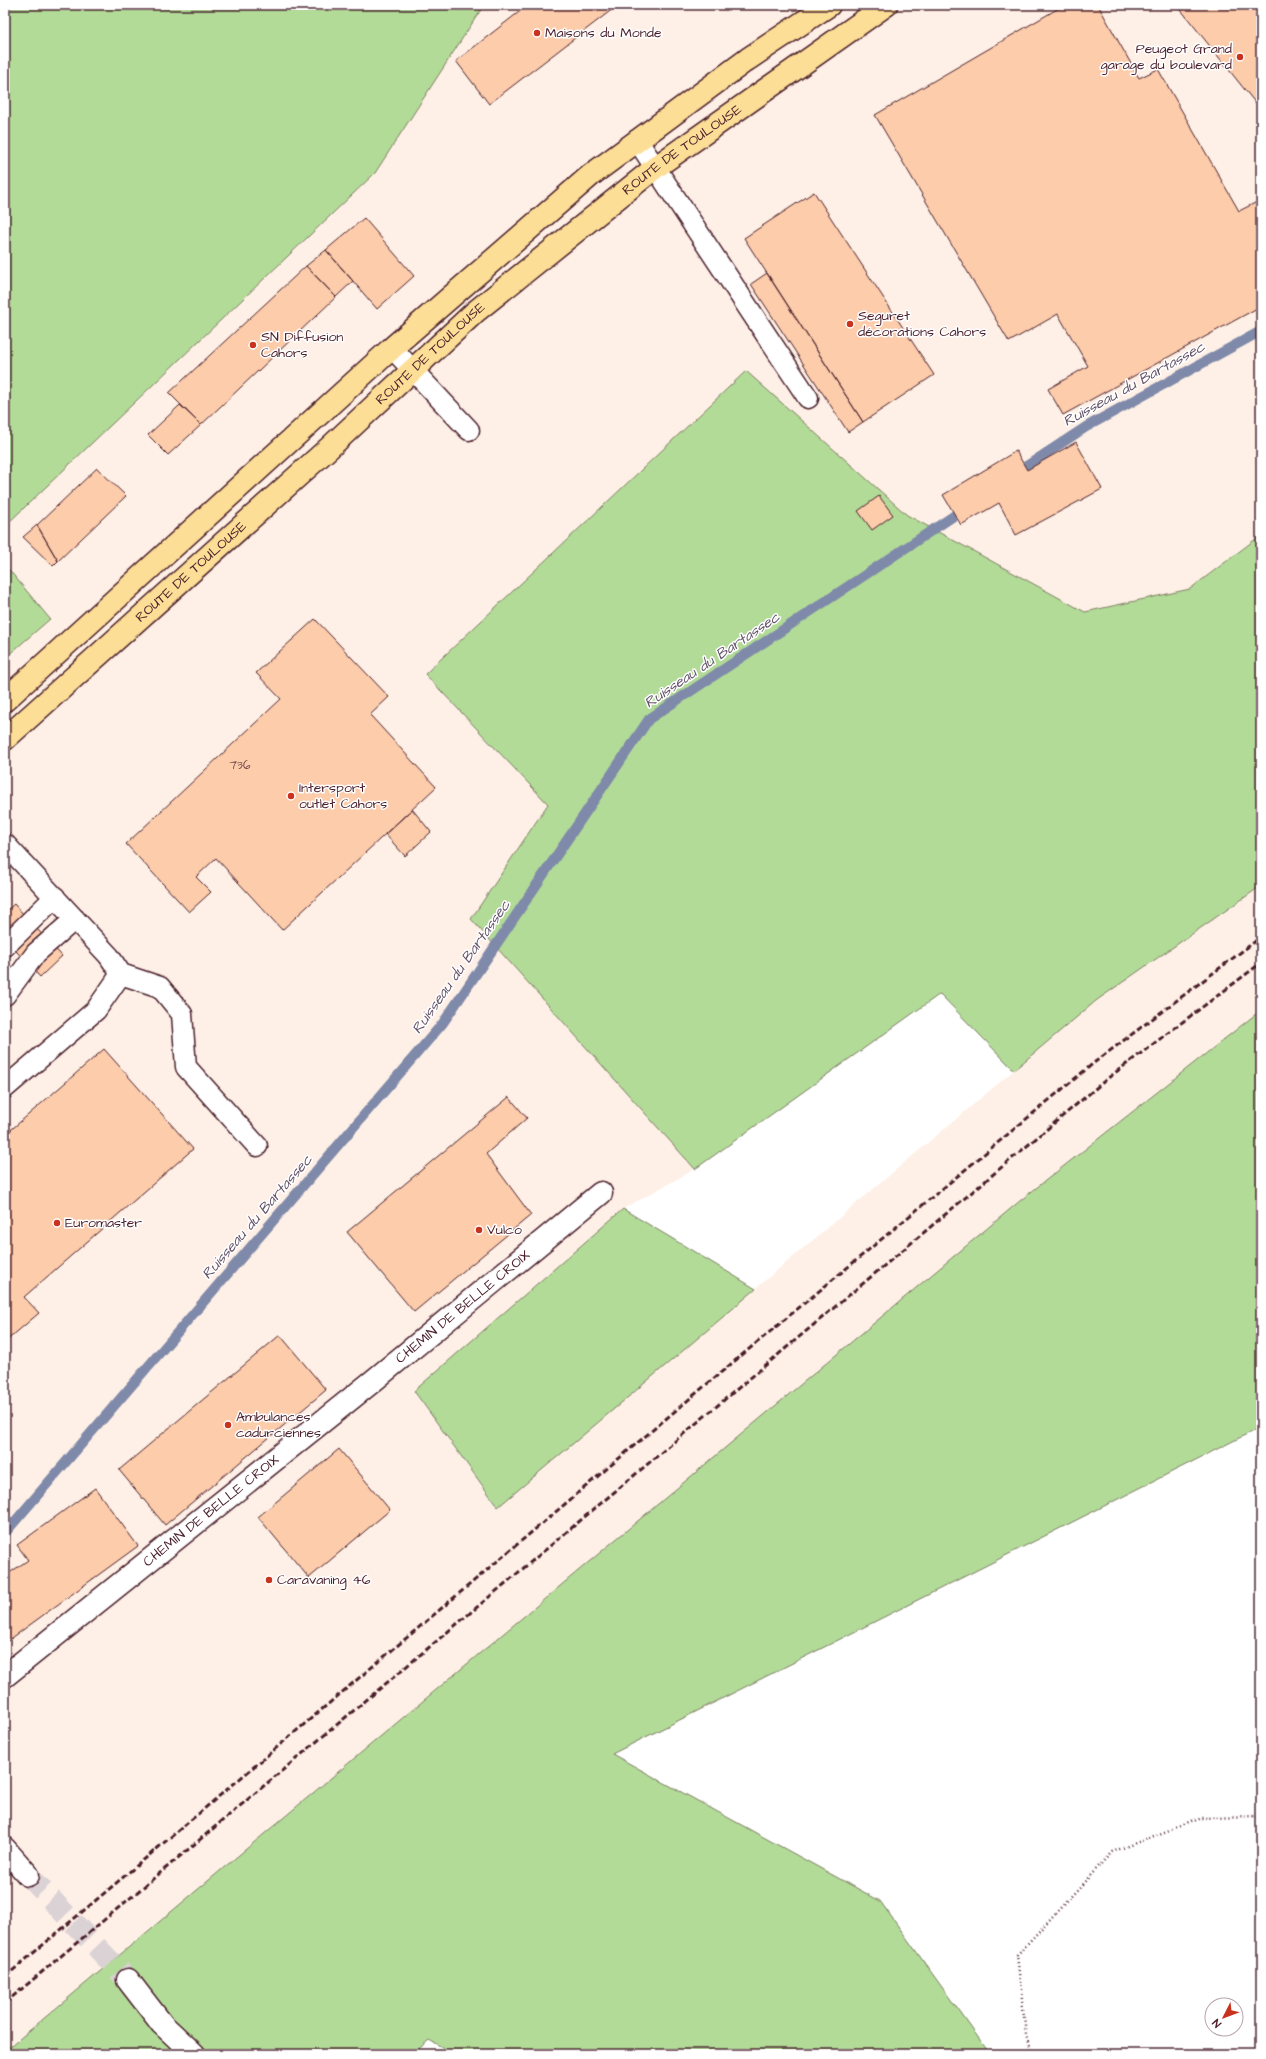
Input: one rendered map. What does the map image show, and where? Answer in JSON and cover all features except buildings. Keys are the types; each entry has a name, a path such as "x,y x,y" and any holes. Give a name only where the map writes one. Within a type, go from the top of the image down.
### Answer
{"main road":[{"name":"ROUTE DE TOULOUSE","path":"5,700 392,348 591,175 748,59 829,5"},
{"name":"ROUTE DE TOULOUSE","path":"5,739 329,448 475,312 656,167 886,5"}],"street":[{"name":"CHEMIN DE BELLE CROIX","path":"5,1676 373,1381 601,1193"},
{"path":"5,1849 28,1875"},
{"path":"128,1980 162,2024 194,2054"}],"lane":[{"path":"637,140 808,398"},
{"path":"392,348 469,430"},
{"path":"5,844 109,956 121,974 160,987 182,1014 186,1067 257,1146"},
{"path":"5,946 55,897"},
{"path":"5,995 36,953 75,919"},
{"path":"5,1088 96,1010 121,974"}],"path":[{"path":"1031,2054 1026,2035 1017,1955 1112,1852 1202,1818 1261,1817"}],"shaded area":[{"path":"484,5 1261,5 1261,535 1190,589 1085,612 907,515 746,372 425,674 548,804 471,919 695,1169 623,1209 414,1391 497,1507 1097,1000 1261,886 1261,1010 1021,1200 5,2051 5,658 50,619 5,565 5,526 375,173"}],"green space":[{"path":"5,5 484,5 375,173 5,526"},
{"path":"746,371 907,515 1085,612 1190,589 1261,535 1261,886 1097,1000 1014,1070 940,994 695,1169 471,919 548,804 425,674"},
{"path":"5,565 50,619 5,658"},
{"path":"1261,1010 1261,1427 612,1754 880,1901 990,2054 455,2054 429,2040 413,2054 5,2054 5,2051 1021,1200"},
{"path":"623,1209 756,1289 498,1507 414,1391"}],"waterway":[{"name":"Ruisseau du Bartassec","path":"1025,467 1086,427 1261,331"},
{"name":"Ruisseau du Bartassec","path":"5,1533 443,1023 649,719 955,515"}],"tunnel":[{"path":"28,1875 128,1980"}],"railway":[{"path":"5,1977 713,1379 1095,1062 1261,937"},
{"path":"5,2003 1108,1078 1261,963"}],"place":[{"name":"Maisons du Monde","path":"537,33"},
{"name":"Peugeot Grand garage du boulevard","path":"1240,57"},
{"name":"Seguret décorations Cahors","path":"850,324"},
{"name":"SN Diffusion Cahors","path":"253,345"},
{"name":"Intersport outlet Cahors","path":"291,796"},
{"name":"Euromaster","path":"57,1223"},
{"name":"Vulco","path":"479,1230"},
{"name":"Ambulances cadurciennes","path":"228,1425"},
{"name":"Caravaning 46","path":"269,1580"}]}
